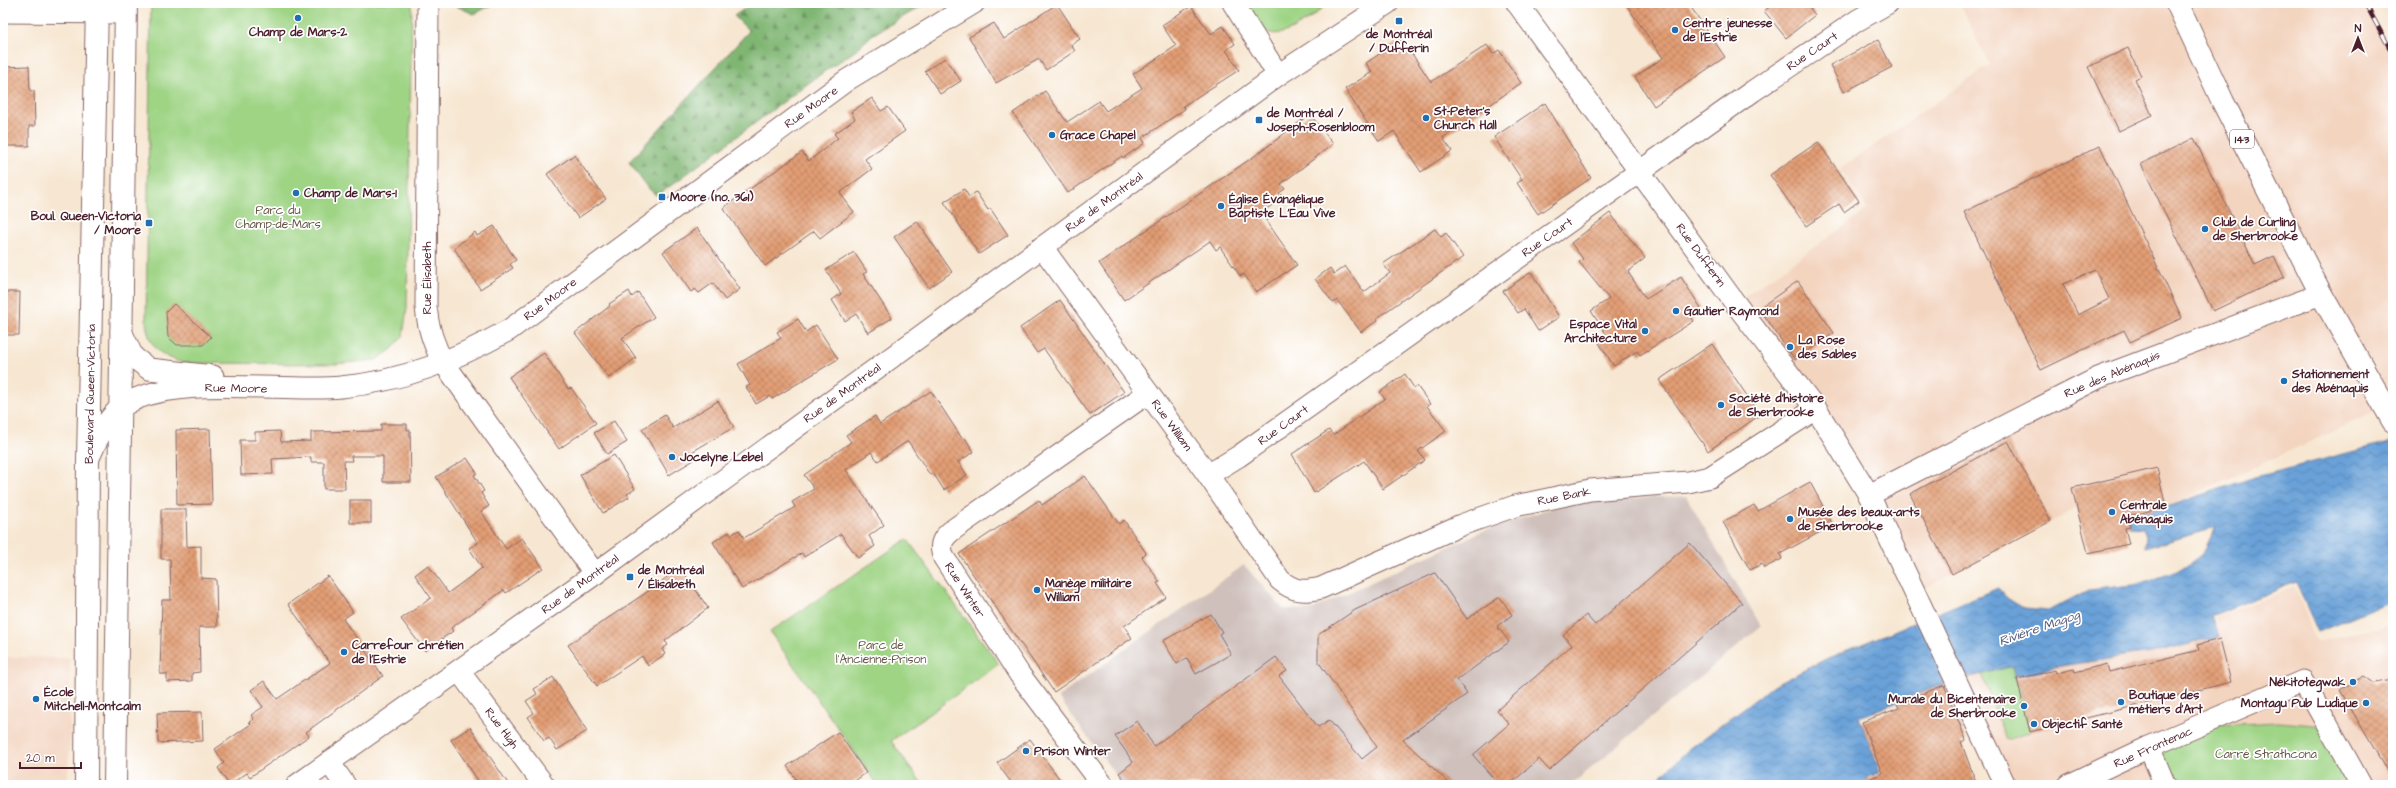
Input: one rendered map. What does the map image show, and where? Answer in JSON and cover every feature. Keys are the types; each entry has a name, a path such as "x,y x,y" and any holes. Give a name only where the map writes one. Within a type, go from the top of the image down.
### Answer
{"main road":[{"name":"143","path":"2176,3 2223,102 2321,294 2393,421"},
{"name":"Boulevard Queen-Victoria","path":"86,784 88,460 97,8"},
{"path":"115,785 126,8"}],"street":[{"name":"Rue Élisabeth","path":"428,3 426,307 428,328 434,347 444,363 596,574"},
{"name":"Rue Moore","path":"88,460 108,421 120,409 133,400 149,393 178,388 341,387 410,374 444,363 469,352 509,330 847,80 974,3"},
{"path":"1233,3 1278,75"},
{"name":"Rue de Montréal","path":"297,785 596,574 1278,75 1388,3"},
{"name":"Rue Dufferin","path":"1517,3 1735,303 1816,409 1869,495 2005,785"},
{"name":"Rue Court","path":"1208,475 1239,456 1753,91 1858,20 1888,3"},
{"path":"3,12 126,8"},
{"name":"Rue William","path":"1042,247 1208,475 1280,580 1293,589 1308,591"},
{"name":"Rue des Abénaquis","path":"1869,495 2085,384 2321,294"},
{"path":"121,331 133,357 148,369 218,377 239,388"},
{"name":"Rue Winter","path":"1103,785 1020,675 940,550 941,543 946,534 1148,393"},
{"name":"Rue Bank","path":"1308,591 1321,588 1467,522 1515,506 1590,490 1688,482 1710,477 1816,409"},
{"name":"Rue High","path":"459,671 544,785"},
{"name":"Rue Frontenac","path":"2069,785 2149,747 2303,681 2361,785"},
{"path":"2149,747 2165,785"},
{"path":"329,762 345,785"}],"shaded area":[{"path":"1959,3 2365,3 2393,54 2393,404 2166,507 2157,468 2072,487 2077,508 1916,593 1869,495 1735,303 1868,209 1840,169 1990,65"},
{"path":"1686,496 1761,626 1571,785 1123,785 1058,697 1244,565 1283,609 1311,610 1480,532 1575,500"},
{"path":"2295,587 2316,642 2393,624 2393,785 2006,785 1961,679 2013,666 2017,677 2054,667 2150,653 2220,637 2215,617"},
{"name":"École Mitchell-Montcalm","path":"3,657 70,658 70,741 67,785 3,785"}],"green space":[{"name":"Parc du Champ-de-Mars","path":"151,3 412,3 407,308 403,336 392,349 376,360 335,364 183,363 168,357 153,344 146,322"},
{"path":"449,3 490,3 490,6 474,14"},
{"path":"753,3 927,3 872,35 855,51 825,71 657,196 646,186 629,162 749,31 734,16"},
{"path":"1248,3 1329,3 1297,27 1278,34 1269,33 1262,28"},
{"name":"Parc de l'Ancienne-Prison","path":"907,539 999,664 891,741 923,785 878,785 770,632"},
{"path":"2013,666 2030,732 2006,740 1982,674"},
{"name":"Carré Strathcona","path":"2278,722 2327,726 2361,785 2165,785 2149,747 2199,726"}],"water":[{"name":"Rivière Magog","path":"2393,441 2393,601 2318,632 2296,582 2211,616 2220,637 2150,653 2054,667 2016,677 2013,666 1944,684 1859,717 1880,772 1866,778 1868,785 1652,785 1688,750 1773,686 1828,658 1998,588 2007,598 2023,608 2050,610 2088,590 2134,585 2178,571 2202,556 2215,528 2145,548 2146,535 2143,528 2130,527 2128,516 2166,507 2252,478"}],"building":[{"name":"Centre jeunesse de l'Estrie","path":"1625,3 1688,3 1725,57 1654,106 1635,77 1663,58"},
{"path":"1775,3 1806,3 1815,15 1786,38 1764,11"},
{"path":"1057,4 1080,39 1071,45 1075,51 1046,70 1039,59 996,83 969,37 994,23 1004,39"},
{"path":"1191,6 1211,34 1223,26 1235,44 1226,50 1239,70 1183,106 1185,109 1142,138 1145,143 1123,158 1122,156 1068,193 1013,113 1045,91 1067,122 1099,101 1106,111 1142,88 1133,74 1176,46 1162,25"},
{"name":"St-Peter's Church Hall","path":"1402,39 1431,82 1487,45 1493,54 1499,50 1521,83 1443,138 1452,151 1421,172 1394,131 1379,141 1345,89 1372,72 1366,63"},
{"path":"1878,40 1892,67 1844,92 1830,65"},
{"path":"2128,48 2141,76 2135,79 2152,115 2119,131 2088,67"},
{"path":"945,58 961,81 940,94 925,71"},
{"path":"29,66 30,91 34,91 35,126 29,126 29,146 3,146 3,67"},
{"path":"872,98 881,111 888,107 905,131 865,159 872,169 840,193 854,212 820,238 814,231 765,266 723,208 802,152 809,161 838,138 834,134 855,119 851,112"},
{"path":"1545,103 1591,178 1538,214 1517,183 1522,180 1494,137"},
{"path":"1310,114 1333,144 1281,184 1285,189 1279,193 1283,197 1261,213 1297,265 1256,292 1244,274 1240,276 1220,247 1216,250 1210,241 1124,300 1099,263 1259,153"},
{"name":"Club de Curling de Sherbrooke","path":"2194,138 2255,265 2274,256 2284,277 2213,311 2141,164"},
{"path":"1818,142 1859,201 1844,212 1839,204 1806,226 1770,175"},
{"path":"2100,146 2182,318 2130,342 2124,330 2041,370 1964,212","holes":["2095,270 2109,299 2078,315 2063,284"]},
{"path":"574,155 606,199 578,218 547,174"},
{"path":"964,189 969,197 976,192 988,210 990,208 1008,235 979,254 944,202"},
{"path":"1610,213 1645,258 1628,272 1646,299 1681,277 1701,308 1690,315 1694,321 1640,355 1637,351 1614,366 1599,343 1608,337 1591,311 1609,299 1579,262 1583,259 1571,243"},
{"path":"917,221 952,272 929,288 894,237"},
{"path":"494,226 516,260 510,264 513,268 480,289 454,248 475,232 477,236"},
{"path":"697,228 740,289 725,300 713,283 699,293 695,289 691,292 663,252"},
{"path":"1435,229 1441,237 1446,233 1463,257 1377,318 1378,320 1361,332 1337,300 1333,303 1315,279 1330,268 1334,274 1345,266 1364,292 1390,273 1383,264"},
{"path":"854,252 867,272 863,274 892,318 868,333 856,314 845,321 832,300 841,294 826,270"},
{"path":"1531,272 1559,317 1538,331 1524,309 1518,313 1503,291"},
{"path":"1798,281 1834,333 1795,360 1761,311 1764,309 1762,306"},
{"path":"629,291 632,297 638,292 654,317 622,338 636,358 609,378 575,333 610,306 609,304"},
{"path":"3,292 20,292 19,335 3,335"},
{"path":"1060,300 1124,392 1090,415 1044,349 1037,353 1020,328"},
{"path":"174,304 211,337 203,345 177,345 168,337 166,312"},
{"path":"798,319 806,332 816,325 838,359 772,399 770,396 756,404 746,387 750,385 738,364 781,338 777,332"},
{"path":"1712,344 1760,415 1708,451 1659,380"},
{"path":"544,353 568,389 571,388 596,423 559,449 509,377"},
{"path":"1405,374 1414,388 1417,386 1430,404 1427,406 1446,431 1418,451 1425,460 1383,489 1364,461 1314,493 1292,454 1329,430 1333,435 1385,399 1380,392"},
{"path":"931,391 963,440 965,438 974,452 958,462 967,475 944,490 933,473 930,475 908,441 878,461 871,452 846,470 884,525 869,536 875,546 858,558 841,534 804,557 802,553 742,589 713,542 729,532 731,535 739,530 744,538 795,507 792,502 814,489 804,475 851,442 846,435 875,416 880,424"},
{"path":"718,401 734,427 690,453 694,460 669,475 642,429 665,415 673,428"},
{"path":"614,421 627,442 607,454 594,433"},
{"path":"381,424 407,424 407,430 410,430 411,482 383,482 383,456 351,456 352,461 344,461 345,489 324,489 324,462 311,462 311,457 272,459 273,474 241,475 240,440 255,440 255,432 280,431 281,442 311,441 311,432 381,431"},
{"path":"210,429 212,504 177,505 176,430"},
{"path":"2008,441 2051,521 1952,574 1910,494"},
{"path":"614,455 635,489 627,494 629,497 603,513 580,475"},
{"path":"467,458 477,473 474,475 484,491 481,493 489,506 481,511 506,549 522,538 543,568 506,593 504,590 451,628 453,631 425,651 401,619 431,598 415,575 428,565 448,593 482,568 469,548 478,543 436,477"},
{"name":"Centrale Abénaquis","path":"2157,468 2166,507 2128,516 2130,527 2125,528 2129,544 2088,553 2072,488"},
{"name":"Manège militaire William","path":"1085,476 1119,524 1124,520 1146,553 1142,557 1160,582 1157,583 1166,597 1124,626 1132,638 1054,692 959,554 1039,500 1042,505"},
{"path":"1810,482 1833,525 1780,554 1782,559 1764,568 1762,564 1750,570 1723,522 1754,505 1758,511"},
{"path":"350,500 371,500 371,523 350,523"},
{"path":"161,509 186,509 187,547 201,546 201,578 216,579 217,627 199,627 200,672 192,673 192,681 167,682 167,674 160,674 162,600 171,600 170,559 161,559"},
{"path":"1690,543 1742,603 1549,770 1539,759 1509,785 1499,785 1473,755 1509,724 1497,710 1572,645 1563,635 1586,615 1595,625"},
{"path":"680,567 708,608 665,641 668,645 662,649 665,654 648,666 642,656 597,686 568,645 653,588"},
{"path":"1435,573 1467,619 1500,597 1512,615 1497,626 1509,642 1457,680 1467,694 1403,740 1451,785 1129,785 1119,773 1133,762 1115,736 1137,721 1154,746 1276,657 1287,671 1279,676 1318,727 1329,720 1362,759 1377,747 1318,661 1318,635 1355,610"},
{"path":"328,576 353,612 343,619 383,676 306,732 309,736 250,777 247,773 229,785 218,768 224,763 215,749 251,724 249,722 254,719 251,715 263,707 251,690 264,681 277,699 330,663 288,604"},
{"path":"1211,614 1222,632 1219,634 1231,654 1196,674 1187,658 1177,664 1163,641"},
{"path":"2220,639 2231,682 2030,732 2017,679 2055,670 2056,673 2074,669 2075,672 2107,664 2109,672 2199,650 2197,645"},
{"path":"2364,676 2374,683 2393,680 2393,781 2340,690"},
{"path":"553,677 587,731 557,750 549,738 544,741 528,717 534,713 526,701 537,694 534,689"},
{"path":"1944,685 1966,740 1961,742 1977,785 1856,785 1882,773 1862,722 1899,708 1897,704"},
{"path":"202,712 203,741 158,743 157,713"},
{"path":"470,727 509,785 481,785 451,740"},
{"path":"838,732 866,773 849,785 800,785 787,766"},
{"name":"Prison Winter","path":"1030,739 1064,785 1013,785 997,763"}],"railway":[{"path":"2365,3 2393,54"}],"place":[{"name":"Champ de Mars-2","path":"298,18"},
{"name":"de Montréal / Dufferin","path":"1399,21"},
{"name":"Centre jeunesse de l'Estrie","path":"1675,30"},
{"name":"St-Peter's Church Hall","path":"1426,118"},
{"name":"de Montréal / Joseph-Rosenbloom","path":"1259,120"},
{"name":"Grace Chapel","path":"1052,135"},
{"name":"Champ de Mars-1","path":"296,193"},
{"name":"Moore (no. 361)","path":"662,197"},
{"name":"Église Évangélique Baptiste L'Eau Vive","path":"1221,206"},
{"name":"Boul. Queen-Victoria / Moore","path":"149,223"},
{"name":"Club de Curling de Sherbrooke","path":"2205,229"},
{"name":"Gautier Raymond","path":"1676,311"},
{"name":"Espace Vital Architecture","path":"1645,331"},
{"name":"La Rose des Sables","path":"1790,347"},
{"name":"Stationnement des Abénaquis","path":"2284,381"},
{"name":"Société d'histoire de Sherbrooke","path":"1721,405"},
{"name":"Jocelyne Lebel","path":"672,457"},
{"name":"Centrale Abénaquis","path":"2112,512"},
{"name":"Musée des beaux-arts de Sherbrooke","path":"1790,519"},
{"name":"de Montréal / Élisabeth","path":"630,577"},
{"name":"Manège militaire William","path":"1037,590"},
{"name":"Carrefour chrétien de l'Estrie","path":"344,652"},
{"name":"Nékitotegwak","path":"2353,682"},
{"name":"École Mitchell-Montcalm","path":"36,699"},
{"name":"Boutique des métiers d'Art","path":"2121,702"},
{"name":"Montagu Pub Ludique","path":"2366,703"},
{"name":"Murale du Bicentenaire de Sherbrooke","path":"2024,706"},
{"name":"Objectif Santé","path":"2034,724"},
{"name":"Prison Winter","path":"1026,751"}]}
